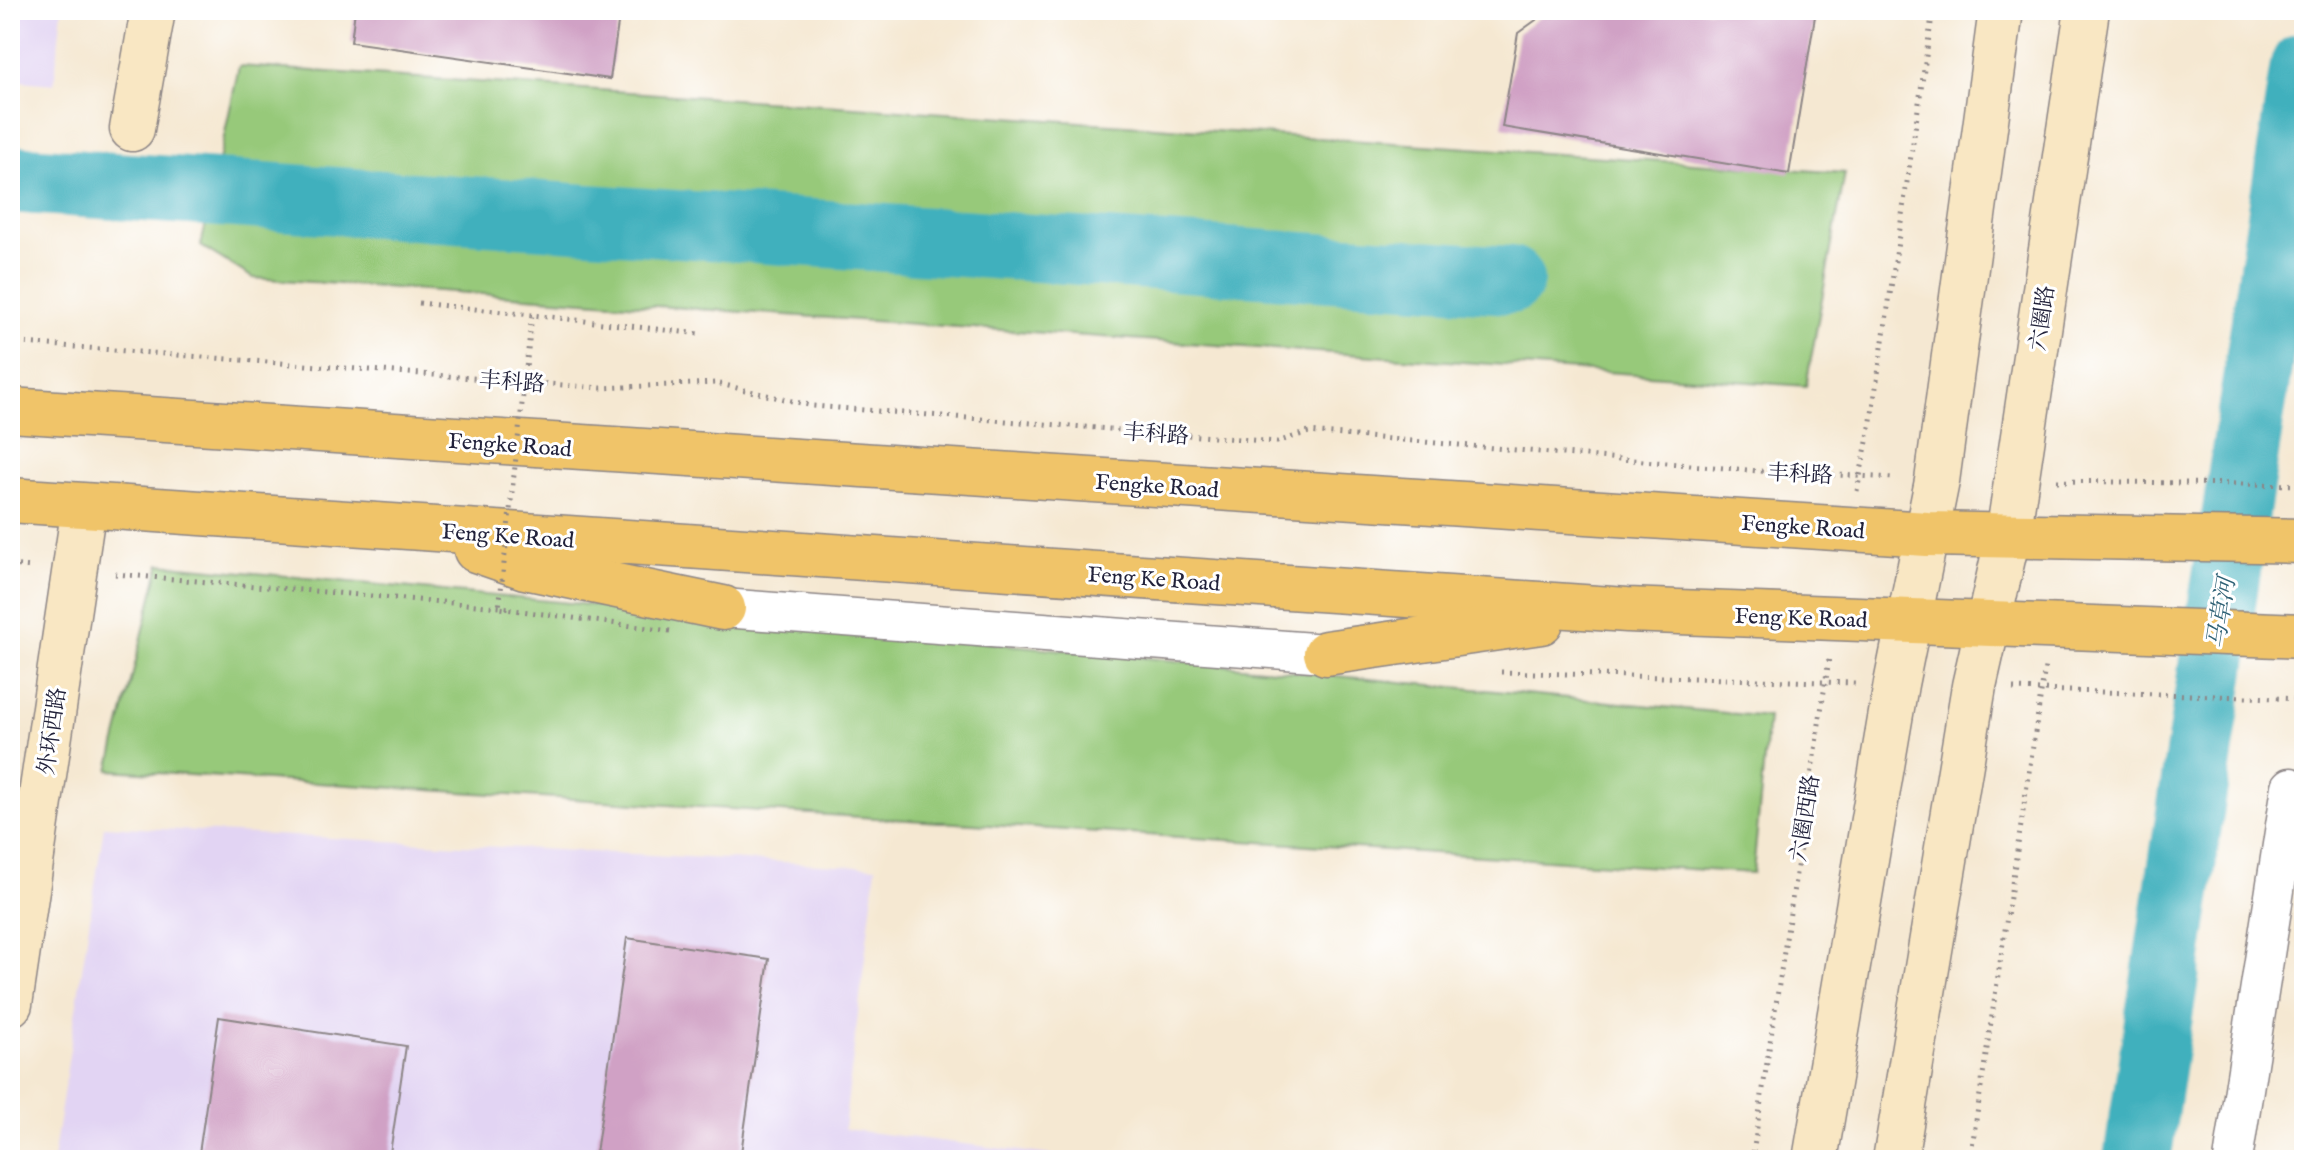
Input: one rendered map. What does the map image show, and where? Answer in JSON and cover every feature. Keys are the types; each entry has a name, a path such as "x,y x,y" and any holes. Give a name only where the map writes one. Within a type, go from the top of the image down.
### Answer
{"main road":[{"path":"132,129 153,10"},
{"path":"1815,1160 1896,684 1911,622 1937,481 2001,10"},
{"name":"六圈路","path":"1987,625 2008,536 2087,10"},
{"name":"Fengke Road","path":"10,410 1927,534 2304,541"},
{"name":"Feng Ke Road","path":"10,500 1627,610 2302,636"},
{"name":"外环西路","path":"10,1004 84,506"},
{"path":"417,529 525,567 723,608"},
{"path":"1326,653 1627,610"},
{"path":"1895,1160 1974,686 1987,625"}],"street":[{"path":"723,608 1326,653"},
{"path":"2233,1160 2291,787"}],"path":[{"path":"1850,529 1933,10"},
{"path":"419,303 700,334"},
{"path":"499,608 532,315"},
{"name":"丰科路","path":"10,342 601,388 716,383 813,406 1277,442 1309,432 1759,471 1937,481"},
{"path":"2017,480 2304,485"},
{"path":"2065,538 2076,481"},
{"path":"10,565 660,621"},
{"path":"389,598 499,608 670,631"},
{"name":"六圈西路","path":"1752,1160 1836,618"},
{"path":"1970,1160 2051,627"},
{"path":"1494,672 1896,684"},
{"path":"1974,686 2304,699"}],"shaded area":[{"path":"10,10 62,10 54,84 10,80"},
{"path":"104,826 876,867 844,1129 1091,1160 53,1160"}],"green space":[{"path":"239,66 1845,173 1806,386 253,278 201,246"},
{"path":"160,564 1768,717 1753,873 109,770"}],"building":[{"path":"355,10 620,10 610,79 351,42"},
{"path":"1550,10 1816,10 1789,174 1502,127 1518,33"},
{"path":"627,938 769,959 740,1160 595,1160"},
{"path":"219,1017 406,1046 389,1160 198,1160"}],"waterway":[{"name":"马草河","path":"2137,1160 2304,66"},
{"path":"10,179 1510,280"}]}
